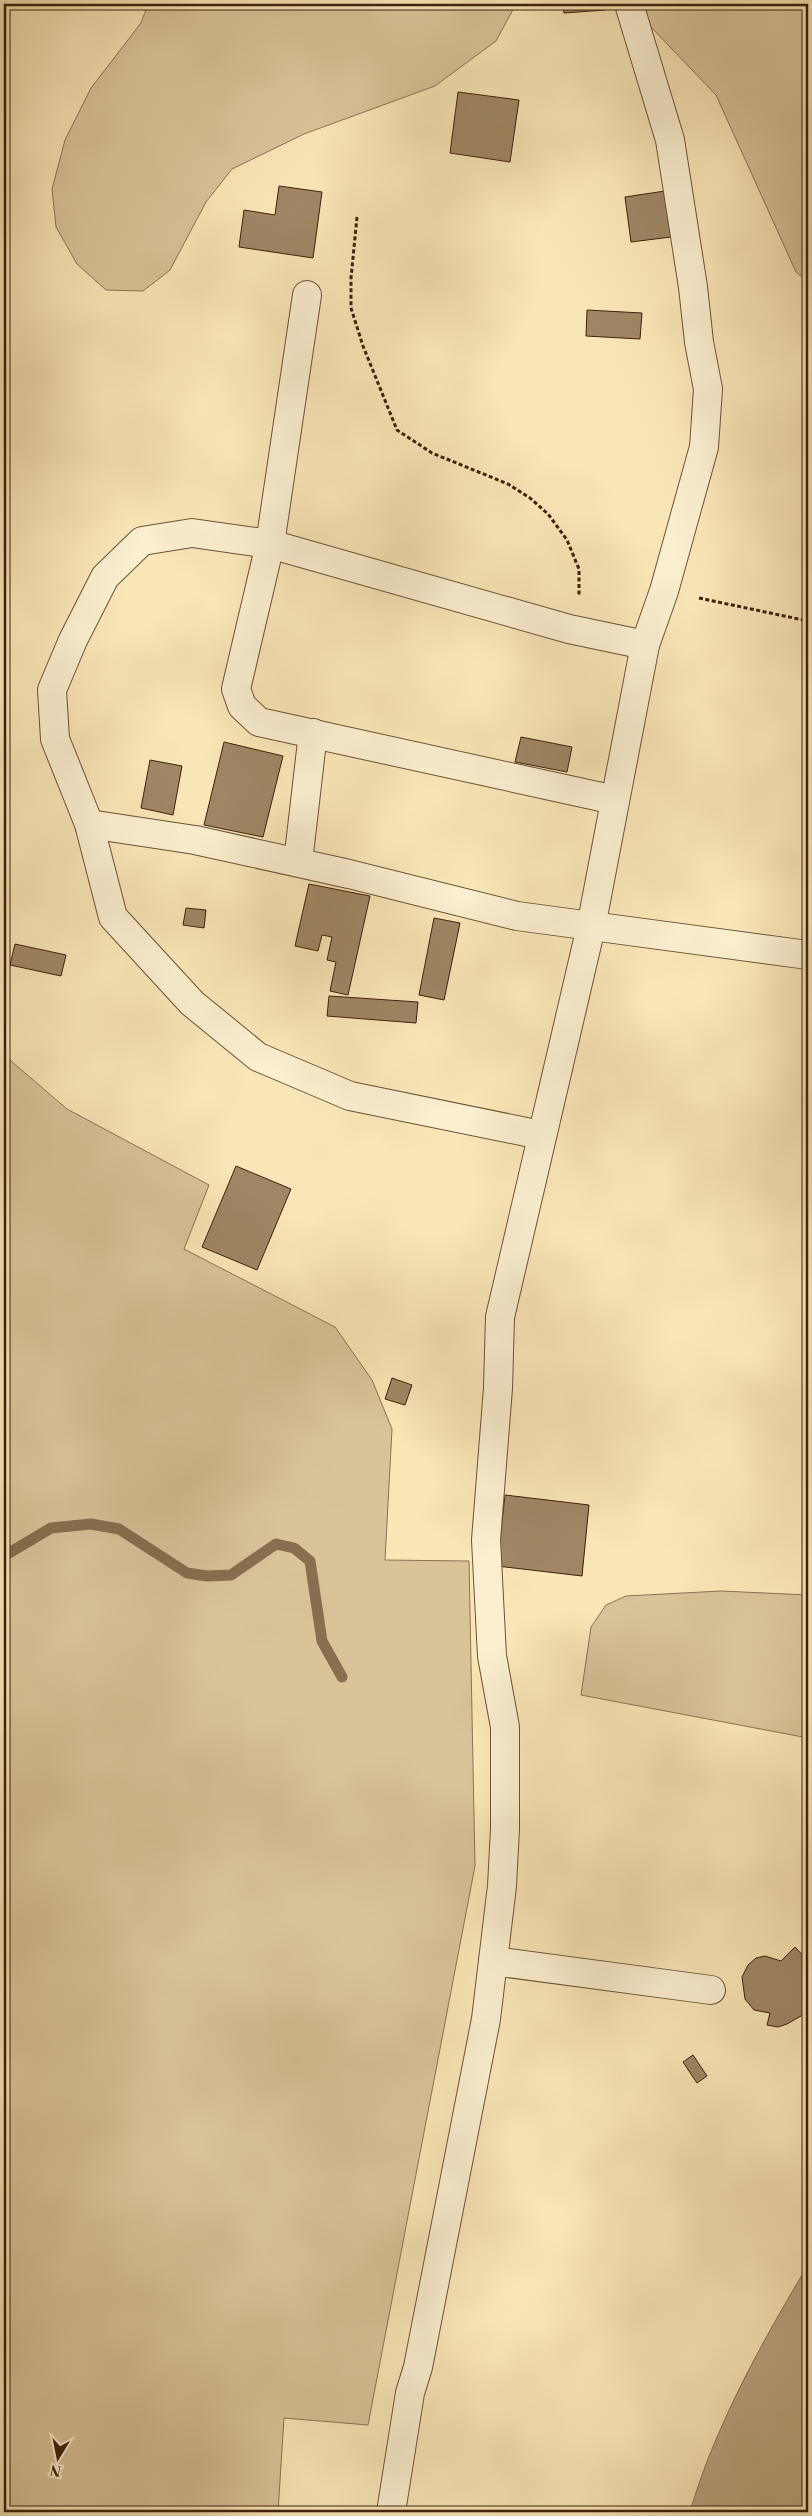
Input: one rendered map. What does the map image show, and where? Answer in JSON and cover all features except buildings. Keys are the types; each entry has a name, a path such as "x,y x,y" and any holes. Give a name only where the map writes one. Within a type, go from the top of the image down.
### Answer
{"street":[{"path":"392,2512 410,2393 418,2367 486,2019 502,1886 505,1829 506,1727 492,1656 486,1540 498,1388 500,1317 591,927 645,645 664,591 704,447 708,389 699,342 693,287 670,140 629,4"},
{"path":"307,295 270,544 236,689 242,706 259,722 615,800"},
{"path":"541,1135 350,1096 258,1057 192,1003 112,917 89,824 55,739 52,690 73,640 105,577 142,541 192,533 270,544 569,629 645,645"},
{"path":"298,862 313,733"},
{"path":"89,824 195,840 298,862 516,916 808,955"},
{"path":"493,1961 710,1990"}],"path":[{"path":"357,217 351,278 351,308 363,346 398,430 432,453 508,484 530,498 548,514 568,540 579,569 579,599 569,629"},
{"path":"664,591 808,620"}],"shaded area":[{"path":"148,4 516,4 496,41 435,86 304,134 232,169 206,202 170,270 143,291 106,290 77,264 56,227 52,189 65,140 91,88 141,23"},
{"path":"641,4 808,4 808,282 796,272 716,95 649,25"},
{"path":"4,1055 67,1109 209,1185 184,1249 335,1327 372,1380 392,1429 385,1560 469,1561 475,1866 368,2425 284,2418 278,2512 4,2512 4,1561 8,1553 4,1555"},
{"path":"721,1591 808,1595 808,1738 581,1695 591,1627 606,1605 626,1596"},
{"path":"808,2265 808,2512 690,2512 712,2449 741,2385"}],"waterway":[{"path":"4,1556 51,1528 91,1524 119,1529 187,1573 207,1576 231,1575 276,1544 294,1548 310,1561 322,1641 342,1677"}]}
